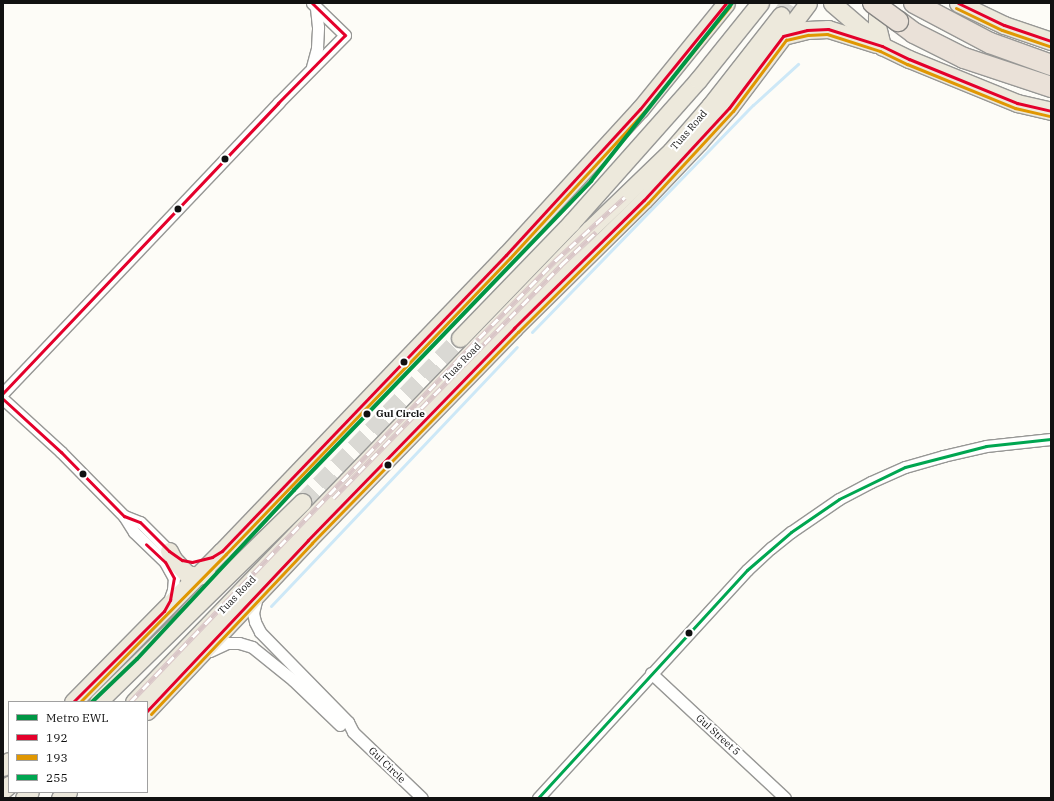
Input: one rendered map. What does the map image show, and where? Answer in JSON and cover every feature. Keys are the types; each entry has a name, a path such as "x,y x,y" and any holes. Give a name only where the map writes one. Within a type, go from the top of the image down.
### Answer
{"highway":[{"path":"873,3 914,33 964,58 1051,87"},
{"path":"914,3 990,43 1051,65"}],"main road":[{"path":"710,24 722,3"},
{"path":"74,701 198,576 511,249 640,108 726,3"},
{"name":"Tuas Road","path":"460,338 571,223 698,80 760,3"},
{"name":"Tuas Road","path":"148,710 259,591 514,328 644,200 729,108 808,3"},
{"path":"832,3 882,46"},
{"path":"881,3 877,16 877,26 882,46"},
{"path":"958,3 1004,25 1051,41"},
{"name":"Tuas Road","path":"135,701 590,229 671,151 710,106 781,14"},
{"path":"783,36 807,30 828,29 882,46 909,59 1017,103 1051,111"},
{"name":"Tuas Road","path":"99,701 302,502"},
{"path":"169,551 173,559 187,574 198,576 216,572 228,565 246,546 261,542"},
{"path":"169,551 182,560 192,562 212,557 222,551"}],"street":[{"path":"312,68 318,37 314,5"},
{"path":"3,393 345,35 314,5"},
{"path":"3,399 61,452 124,516 134,532 165,562 174,578 173,590 164,611"},
{"path":"538,798 747,570 771,548 839,500 885,476 943,456 986,446 1051,439"},
{"path":"124,516 140,522 169,551"},
{"name":"Gul Circle","path":"259,591 254,602 253,613 260,632 348,722 353,732"},
{"name":"Gul Circle","path":"193,663 222,644 239,643 252,647 297,683 343,727 353,732 422,798"},
{"name":"Gul Street 5","path":"651,673 785,798"}],"waterway":[{"path":"532,332 753,105 798,64"},
{"path":"271,606 517,347"}],"tunnel":[{"path":"781,15 788,3"},
{"path":"302,502 460,338"}],"railway":[{"path":"131,701 479,338 556,260 625,197"},
{"path":"333,498 561,265 596,232"}],"metro line":[{"name":"EWL","path":"93,701 137,659 294,490 591,181 732,3"}],"transit line":[{"name":"192","path":"312,3 345,35"},
{"name":"192","path":"3,399 61,452 124,516 140,522 169,551 182,560 192,562 212,557 222,551 506,255 640,109 726,3"},
{"name":"192","path":"958,3 1004,25 1051,41"},
{"name":"193","path":"81,701 226,554 510,258 644,112 730,6"},
{"name":"193","path":"956,8 1002,30 1049,46"},
{"name":"192","path":"148,710 308,540 514,328 644,200 729,108 783,36 807,30 828,29 882,46 909,59 1017,103 1051,111"},
{"name":"193","path":"151,714 312,543 518,332 648,203 733,111 786,40 808,35 827,34 880,51 907,64 1015,108 1050,116"},
{"name":"192","path":"3,393 278,103 345,35"},
{"name":"255","path":"538,798 747,570 791,532 839,499 905,467 986,446 1051,439"},
{"name":"192","path":"74,701 164,611 170,600 174,578 165,562 146,544"}],"place":[{"name":"Gul Circle","path":"367,414"}]}
